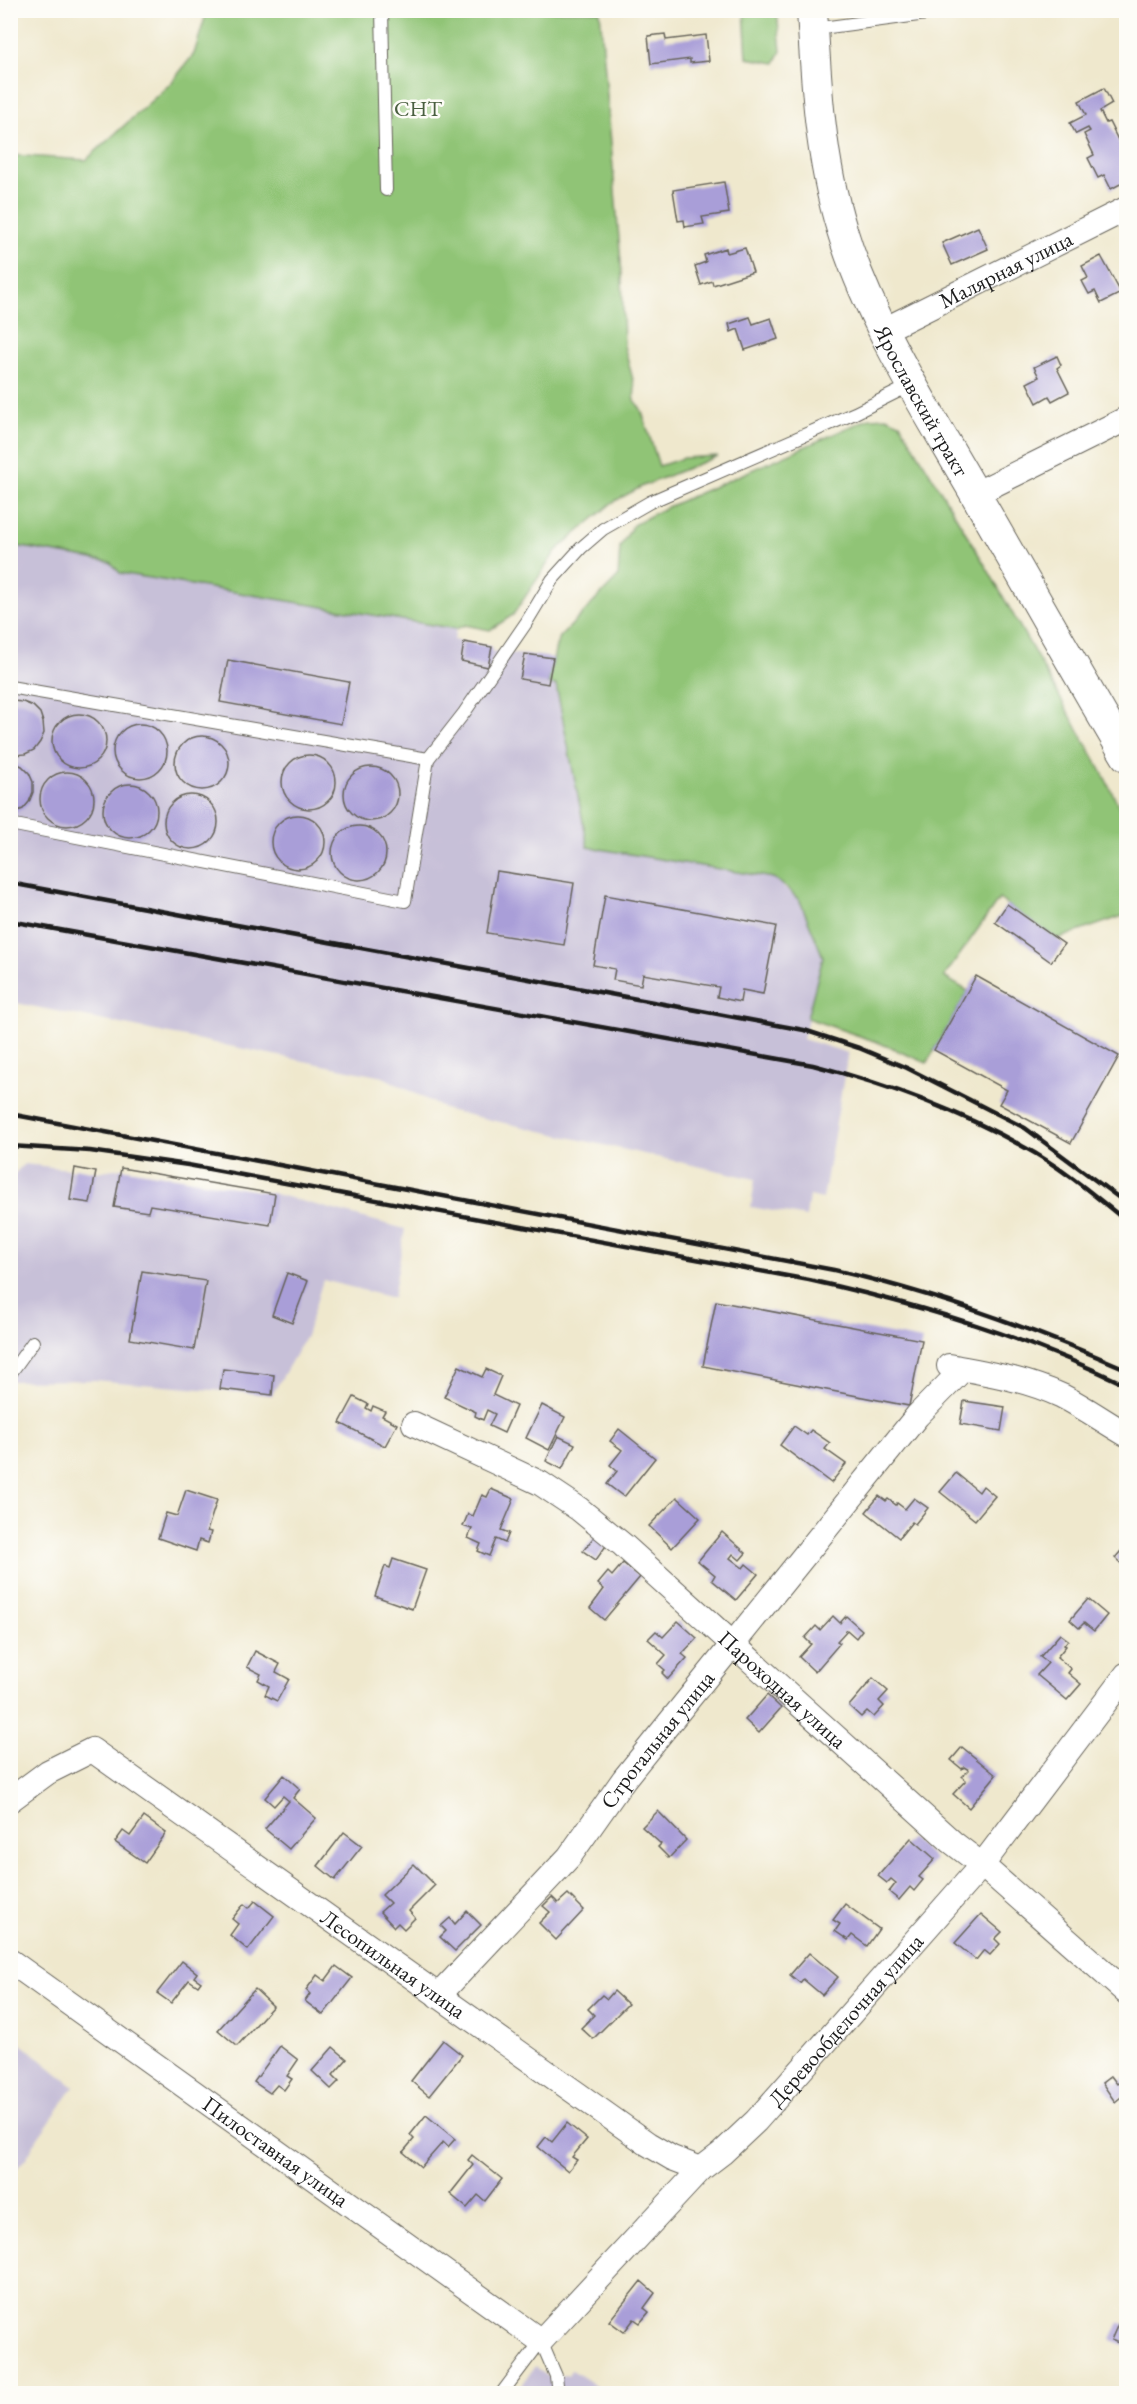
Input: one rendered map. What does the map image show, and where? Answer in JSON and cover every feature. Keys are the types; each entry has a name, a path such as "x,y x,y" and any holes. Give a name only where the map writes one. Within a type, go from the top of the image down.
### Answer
{"street":[{"name":"Ярославский тракт","path":"812,20 819,113 833,199 853,264 912,384 1126,756"},
{"name":"Малярная улица","path":"884,330 1126,209"},
{"path":"975,494 1126,419"},
{"name":"Строгальная улица","path":"438,1996 569,1857 624,1779 954,1367 1014,1379 1046,1390 1126,1434"},
{"name":"Пароходная улица","path":"414,1424 540,1483 579,1509 623,1545 952,1842 982,1865 1126,1992"},
{"name":"Деревообделочная улица","path":"541,2341 701,2169 756,2121 982,1865 1126,1675"},
{"name":"Лесопильная улица","path":"10,1800 48,1772 92,1750 648,2145 672,2158 701,2169"},
{"name":"Пилоставная улица","path":"10,1961 541,2341"}],"lane":[{"path":"382,10 386,190"},
{"path":"812,20 956,10"},
{"path":"10,824 405,901 428,759 464,713 526,623 552,580 580,548 603,529 650,502 855,413 912,384"},
{"path":"10,687 428,759"},
{"path":"10,1374 33,1341"},
{"path":"501,2394 541,2341 556,2376 558,2394"}],"shaded area":[{"path":"10,545 110,562 120,573 456,629 454,640 492,647 491,651 553,658 588,847 773,878 800,901 823,957 803,1039 848,1053 823,1199 809,1196 806,1217 751,1207 755,1179 447,1110 383,1077 11,1002"},
{"path":"24,1164 96,1172 121,1168 275,1194 405,1229 393,1298 323,1280 306,1336 272,1395 94,1380 11,1381 10,1175 13,1175"},
{"path":"11,2035 74,2087 27,2157 11,2175"},
{"path":"535,2366 548,2377 568,2375 571,2370 607,2393 516,2394"}],"green space":[{"name":"СНТ","path":"207,11 600,11 622,275 624,346 635,387 634,400 641,409 659,466 683,458 718,456 643,486 613,502 556,551 513,615 490,630 465,625 456,629 120,573 110,562 11,545 10,155 86,160 171,83 194,54"},
{"path":"744,11 777,11 781,51 775,63 747,58"},
{"path":"886,417 900,423 988,570 1102,772 1126,820 1126,915 1057,939 999,899 944,977 968,991 927,1063 877,1042 807,1018 823,957 800,901 773,878 588,847 556,685 548,684 560,637 618,577 620,547 633,525 663,509 870,418"}],"building":[{"path":"665,34 666,40 706,35 709,61 690,63 690,59 651,64 648,36"},
{"path":"1104,88 1112,104 1100,111 1106,123 1109,122 1126,156 1126,181 1111,189 1104,175 1098,178 1088,158 1094,155 1084,134 1090,131 1088,128 1076,134 1070,123 1086,115 1079,101"},
{"path":"724,182 729,213 702,217 704,224 685,227 684,220 678,221 673,190"},
{"path":"978,227 988,249 952,265 942,243"},
{"path":"726,248 727,253 745,248 753,272 713,285 712,281 701,285 695,266 706,262 704,255"},
{"path":"1101,256 1121,293 1101,303 1095,291 1089,294 1082,281 1088,278 1082,266"},
{"path":"750,317 753,324 771,318 778,339 745,350 738,329 731,332 729,324"},
{"path":"1057,356 1061,365 1057,368 1069,392 1052,401 1049,396 1037,403 1027,383 1039,377 1034,367"},
{"path":"464,642 492,647 488,667 461,661"},
{"path":"525,654 553,658 548,684 520,679"},
{"path":"228,660 349,682 341,724 220,702"},
{"path":"10,702 33,706 40,713 43,722 44,733 40,742 34,750 25,754 10,754"},
{"path":"79,714 89,716 98,722 104,731 106,741 104,751 98,760 89,766 79,768 69,766 60,760 54,751 52,741 54,731 60,722 69,716"},
{"path":"140,724 150,726 159,732 165,741 167,751 165,761 159,770 150,776 140,778 130,776 121,770 115,761 113,751 115,741 121,732 130,726"},
{"path":"202,736 212,738 221,744 227,753 229,763 227,773 221,782 212,788 202,790 192,788 183,782 177,773 175,763 177,753 183,744 192,738"},
{"path":"309,755 319,757 328,763 334,772 336,782 334,792 328,801 319,807 309,809 299,807 290,801 284,792 282,782 284,772 290,763 299,757"},
{"path":"10,761 22,766 29,773 33,782 33,792 23,809 10,814"},
{"path":"371,767 381,769 390,775 396,784 398,794 396,804 390,813 381,819 371,821 361,819 352,813 346,804 344,794 346,784 352,775 361,769"},
{"path":"67,772 77,774 86,780 92,789 94,799 92,809 86,818 77,824 67,826 57,824 48,818 42,809 40,799 42,789 48,780 57,774"},
{"path":"130,784 140,786 149,792 155,801 157,811 155,821 149,830 140,836 130,838 120,836 111,830 105,821 103,811 105,801 111,792 120,786"},
{"path":"191,795 201,797 210,803 216,812 218,822 216,832 210,841 201,847 191,849 181,847 172,841 166,832 164,822 166,812 172,803 181,797"},
{"path":"298,815 308,817 317,823 323,832 325,842 323,852 317,861 308,867 298,869 288,867 279,861 273,852 271,842 273,832 279,823 288,817"},
{"path":"359,826 369,828 378,834 384,843 386,853 384,863 378,872 369,878 359,880 349,878 340,872 334,863 332,853 334,843 340,834 349,828"},
{"path":"497,871 574,883 564,945 487,933"},
{"path":"605,895 776,926 763,994 742,990 740,1002 717,997 719,987 643,974 641,985 613,980 615,969 593,965"},
{"path":"1007,904 1064,944 1051,962 995,922"},
{"path":"976,976 1119,1056 1071,1143 999,1104 1007,1090 934,1050"},
{"path":"75,1168 96,1172 90,1203 70,1200"},
{"path":"121,1168 275,1194 270,1225 150,1205 148,1212 114,1207"},
{"path":"142,1271 206,1281 194,1350 130,1339"},
{"path":"287,1273 308,1281 292,1323 272,1315"},
{"path":"716,1301 922,1340 909,1406 703,1366"},
{"path":"459,1366 482,1377 486,1369 501,1376 493,1395 516,1406 504,1433 489,1426 495,1414 487,1410 483,1420 475,1416 476,1412 444,1397"},
{"path":"223,1369 274,1375 272,1395 220,1389"},
{"path":"354,1397 368,1404 366,1408 371,1411 373,1406 385,1411 382,1416 397,1424 385,1446 340,1423"},
{"path":"964,1401 1005,1407 1001,1431 960,1424"},
{"path":"542,1405 565,1417 549,1450 526,1438"},
{"path":"794,1426 807,1435 811,1430 830,1443 825,1449 846,1464 831,1483 780,1445"},
{"path":"619,1429 655,1458 624,1497 607,1484 617,1471 610,1465 622,1450 610,1441"},
{"path":"558,1436 575,1444 562,1469 546,1461"},
{"path":"956,1473 979,1492 983,1486 995,1496 975,1520 940,1492"},
{"path":"491,1489 514,1499 501,1530 509,1533 505,1543 496,1539 489,1556 478,1551 481,1544 468,1538 472,1529 463,1526 468,1514 473,1516 482,1495 487,1497"},
{"path":"186,1490 217,1500 207,1531 211,1532 208,1543 199,1540 196,1551 158,1538 166,1513 177,1516"},
{"path":"879,1496 905,1509 914,1498 928,1508 899,1538 866,1512"},
{"path":"677,1497 700,1518 672,1548 649,1526"},
{"path":"722,1532 746,1553 740,1560 733,1554 730,1558 743,1568 746,1564 758,1574 736,1600 712,1580 715,1575 698,1561"},
{"path":"596,1534 608,1543 596,1560 583,1551"},
{"path":"1126,1545 1126,1568 1115,1558"},
{"path":"393,1559 426,1570 412,1609 375,1596 385,1566 390,1568"},
{"path":"623,1563 640,1577 604,1620 590,1608 604,1589 598,1584 608,1572 612,1576"},
{"path":"1088,1599 1107,1615 1094,1631 1084,1623 1079,1628 1070,1620"},
{"path":"833,1616 840,1623 846,1616 862,1630 856,1638 847,1630 837,1641 840,1643 815,1672 799,1657 811,1644 805,1638 816,1626 820,1630"},
{"path":"678,1621 697,1638 682,1654 687,1658 668,1679 662,1673 665,1670 658,1664 666,1655 648,1639 656,1631 663,1637"},
{"path":"1060,1634 1068,1640 1057,1657 1071,1669 1068,1673 1081,1684 1067,1700 1037,1675 1048,1663 1040,1657"},
{"path":"255,1651 280,1664 276,1672 289,1679 277,1701 265,1695 269,1686 258,1680 261,1674 247,1667"},
{"path":"873,1678 888,1691 879,1701 884,1706 874,1717 867,1711 861,1717 849,1706"},
{"path":"767,1695 781,1708 759,1733 745,1720"},
{"path":"962,1747 996,1775 969,1808 953,1794 966,1780 962,1777 969,1770 964,1767 962,1769 951,1760"},
{"path":"284,1775 300,1789 293,1798 316,1818 289,1849 265,1829 289,1801 283,1796 274,1806 265,1798"},
{"path":"658,1811 686,1840 669,1858 658,1847 661,1844 642,1827"},
{"path":"144,1817 166,1833 145,1863 115,1842 123,1831 130,1836"},
{"path":"344,1832 362,1846 335,1880 318,1866"},
{"path":"911,1838 935,1859 919,1877 923,1880 914,1891 910,1887 899,1900 889,1892 896,1883 891,1879 887,1883 878,1876"},
{"path":"414,1864 435,1885 409,1911 415,1918 404,1929 398,1923 394,1927 380,1912 390,1903 382,1895"},
{"path":"568,1894 584,1910 556,1940 539,1923 550,1912 543,1906 552,1897 558,1903"},
{"path":"255,1901 274,1916 248,1950 230,1935 238,1924 232,1919 244,1904 249,1908"},
{"path":"845,1904 879,1929 867,1946 852,1935 848,1940 835,1931 840,1924 833,1920"},
{"path":"467,1911 481,1925 455,1951 440,1937 446,1931 441,1926 450,1918 455,1924"},
{"path":"981,1914 1002,1932 995,1939 1000,1944 990,1955 984,1950 976,1960 955,1943"},
{"path":"809,1953 838,1977 822,1995 803,1979 800,1983 790,1975"},
{"path":"182,1961 197,1973 194,1977 201,1982 198,1986 189,1980 171,2003 157,1993"},
{"path":"336,1966 352,1978 323,2015 305,2001 310,1994 306,1990 317,1975 325,1981"},
{"path":"255,1989 273,2006 237,2046 218,2030"},
{"path":"614,1991 628,2004 593,2039 581,2028 594,2015 588,2009 602,1995 607,1999"},
{"path":"443,2040 462,2055 429,2096 411,2081"},
{"path":"280,2046 298,2060 287,2076 292,2079 284,2090 277,2085 270,2093 254,2082"},
{"path":"333,2047 347,2059 333,2075 339,2081 331,2089 312,2071"},
{"path":"1111,2076 1117,2084 1124,2078 1126,2081 1126,2093 1115,2102 1102,2083"},
{"path":"426,2115 455,2139 448,2147 443,2142 421,2167 403,2152 414,2139 410,2135"},
{"path":"567,2123 587,2139 572,2157 577,2160 568,2171 538,2147 546,2137 552,2142"},
{"path":"472,2155 502,2179 485,2201 478,2195 467,2208 450,2194 473,2165 468,2160"},
{"path":"641,2281 655,2293 644,2308 649,2312 640,2323 634,2319 624,2332 609,2321"},
{"path":"1119,2322 1126,2325 1126,2346 1111,2340"}],"railway":[{"path":"10,883 804,1030 859,1048 907,1068 1025,1128 1126,1203"},
{"path":"10,921 813,1065 867,1080 972,1120 1063,1171 1126,1221"},
{"path":"10,1114 834,1270 909,1289 982,1313 1054,1339 1126,1369"},
{"path":"10,1146 90,1151 188,1165 809,1280 971,1323 1049,1351 1126,1385"}]}
